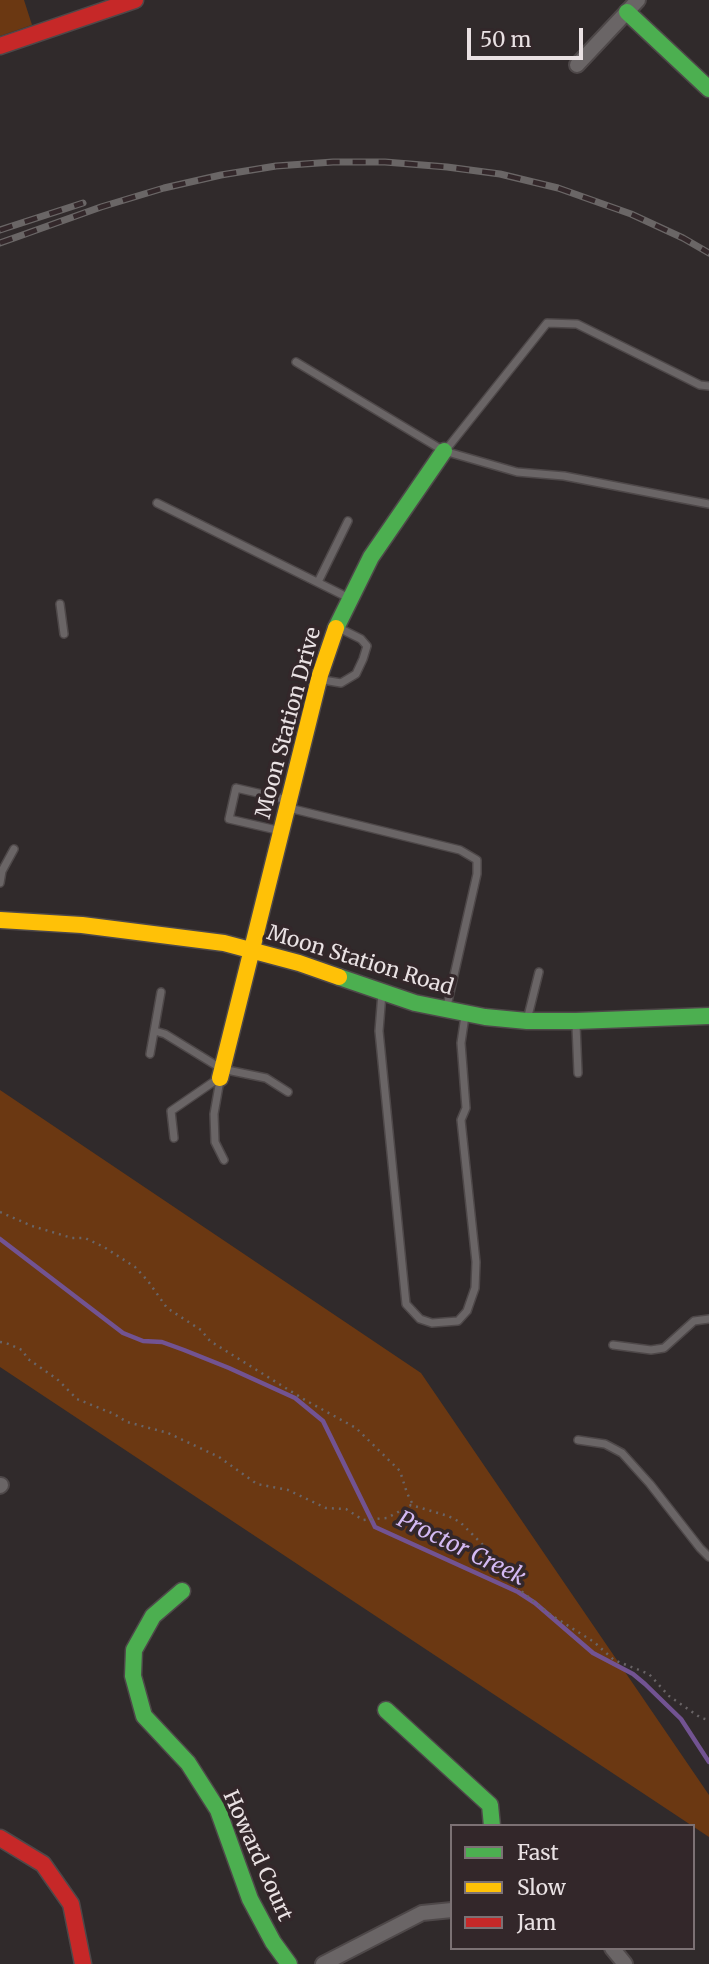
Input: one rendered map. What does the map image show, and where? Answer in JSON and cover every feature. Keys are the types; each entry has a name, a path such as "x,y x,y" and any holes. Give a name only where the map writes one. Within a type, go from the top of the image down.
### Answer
{"street":[{"path":"0,46 135,0"},
{"path":"577,65 633,6 709,89"},
{"name":"Moon Station Drive","path":"221,1073 318,679 337,627 371,556 444,451"},
{"name":"Moon Station Road","path":"0,920 82,925 224,943 465,1014 527,1021 709,1016"},
{"name":"Howard Court","path":"182,1591 153,1616 134,1650 133,1676 144,1716 188,1763 218,1810 250,1899 273,1942 289,1964"},
{"path":"386,1710 490,1805 492,1824"},
{"path":"0,1838 43,1864 71,1904 83,1964"},
{"path":"323,1964 422,1913 450,1910"},
{"path":"614,1950 625,1964"}],"lane":[{"path":"444,451 547,323 577,324 700,385 709,386"},
{"path":"296,362 444,451 517,472 564,476 709,504"},
{"path":"157,503 350,598"},
{"path":"318,582 348,520"},
{"path":"60,604 64,634"},
{"path":"318,679 341,683 356,674 363,659 367,646 361,639 337,627"},
{"path":"281,831 229,819 236,788 460,850 477,860 477,874 446,1010"},
{"path":"0,883 2,871 14,849"},
{"path":"527,1021 538,972"},
{"path":"150,1054 161,992"},
{"path":"383,992 379,1031 406,1304 421,1319 432,1323 458,1321 467,1311 475,1288 476,1262 461,1120 466,1108 461,1043 465,1014"},
{"path":"576,1021 578,1073"},
{"path":"155,1031 165,1034 221,1073 266,1078 288,1092"},
{"path":"174,1138 171,1111 221,1073"},
{"path":"221,1073 214,1114 215,1142 224,1160"},
{"path":"612,1345 652,1350 664,1348 694,1321 709,1319"},
{"path":"578,1440 605,1444 622,1453 650,1483 709,1557"}],"path":[{"path":"0,1212 32,1226 72,1238 85,1238 135,1267 167,1308 201,1330 210,1341 356,1428 368,1438 400,1471 414,1507"},
{"path":"0,1342 22,1350 28,1359 57,1379 77,1399 127,1422 177,1437 219,1457 257,1484 288,1490 326,1508 346,1510 362,1520 387,1518 411,1505 460,1522 485,1547 521,1591 551,1615 594,1642 614,1660 649,1674 669,1696 701,1718 709,1720"}],"shaded area":[{"path":"0,0 24,0 32,25 0,36"},
{"path":"0,1090 421,1373 709,1795 709,1837 695,1828 695,1824 689,1824 0,1367"}],"waterway":[{"name":"Proctor Creek","path":"0,1239 123,1333 143,1341 162,1342 184,1350 295,1398 323,1421 375,1527 518,1592 535,1603 593,1653 633,1674 645,1684 681,1719 709,1762"}],"railway":[{"path":"0,243 101,207 164,188 221,175 276,166 385,162 500,174 558,188 631,214 709,253"},
{"path":"0,230 83,203"}],"traffic: fast":[{"path":"627,12 709,89"},
{"path":"336,628 371,557 444,451"},
{"path":"339,977 415,1003 485,1017 527,1021 576,1021 709,1016"},
{"path":"182,1591 153,1616 134,1650 133,1676 144,1716 188,1763 218,1810 250,1899 273,1942 289,1964"},
{"path":"386,1710 490,1805 492,1824"}],"traffic: slow":[{"path":"220,1078 320,675 336,628"},
{"path":"0,920 82,925 224,943 339,977"}],"traffic: jam":[{"path":"0,46 135,0"},
{"path":"0,1838 43,1864 71,1904 83,1964"}]}
